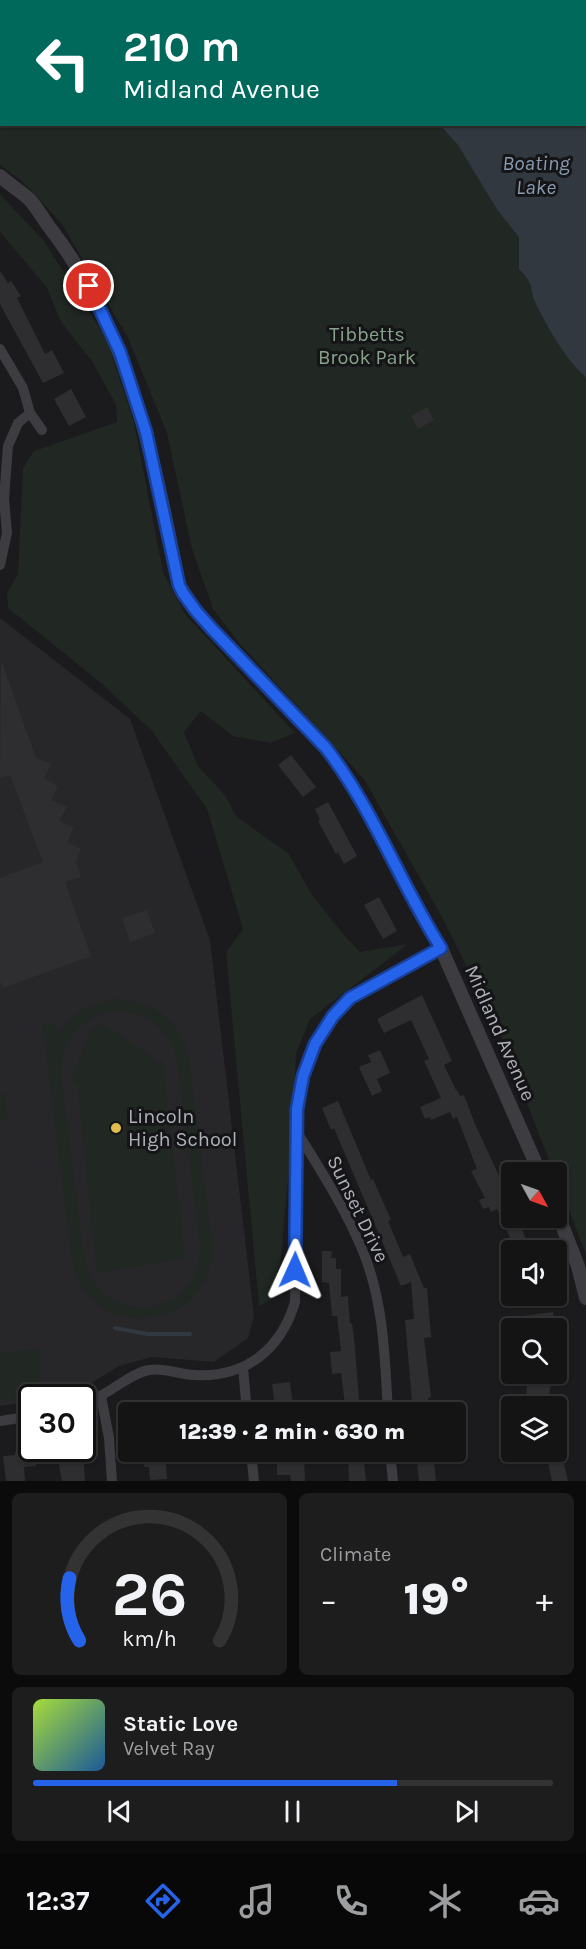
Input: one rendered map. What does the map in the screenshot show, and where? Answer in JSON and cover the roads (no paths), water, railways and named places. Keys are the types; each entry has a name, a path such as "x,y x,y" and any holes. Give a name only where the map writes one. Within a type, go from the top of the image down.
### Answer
{"street":[{"name":"Midland Avenue","path":"0,176 30,200 65,247 89,286 120,352 146,432 179,585 183,593 212,629 326,748 340,766 441,948 535,1162"},
{"path":"0,349 23,388 30,413 42,430"},
{"path":"0,565 7,533 4,499 8,446 18,423 30,413"},
{"path":"96,1398 135,1375 151,1369 195,1376 217,1375 243,1367 256,1360 280,1335 290,1318 295,1302 297,1109 303,1076 315,1044 333,1016 350,998 441,948"},
{"name":"Sunset Drive","path":"297,1132 327,1180 363,1253 370,1273 383,1334 386,1402"},
{"path":"563,1228 578,1266 586,1298"},
{"path":"243,1367 247,1402"},
{"path":"101,1396 109,1438 112,1481"},
{"path":"0,1421 18,1418"},
{"path":"252,1462 254,1481"},
{"path":"391,1462 393,1481"}],"water":[{"name":"Boating Lake","path":"441,126 586,126 586,377 565,354 541,315 530,284 519,269 519,237 498,211 458,145"}],"waterway":[{"path":"115,1328 147,1334 190,1334"}],"place":[{"name":"Lincoln High School","path":"116,1128"}],"park label":[{"name":"Tibbetts Brook Park","path":"367,346"}]}
